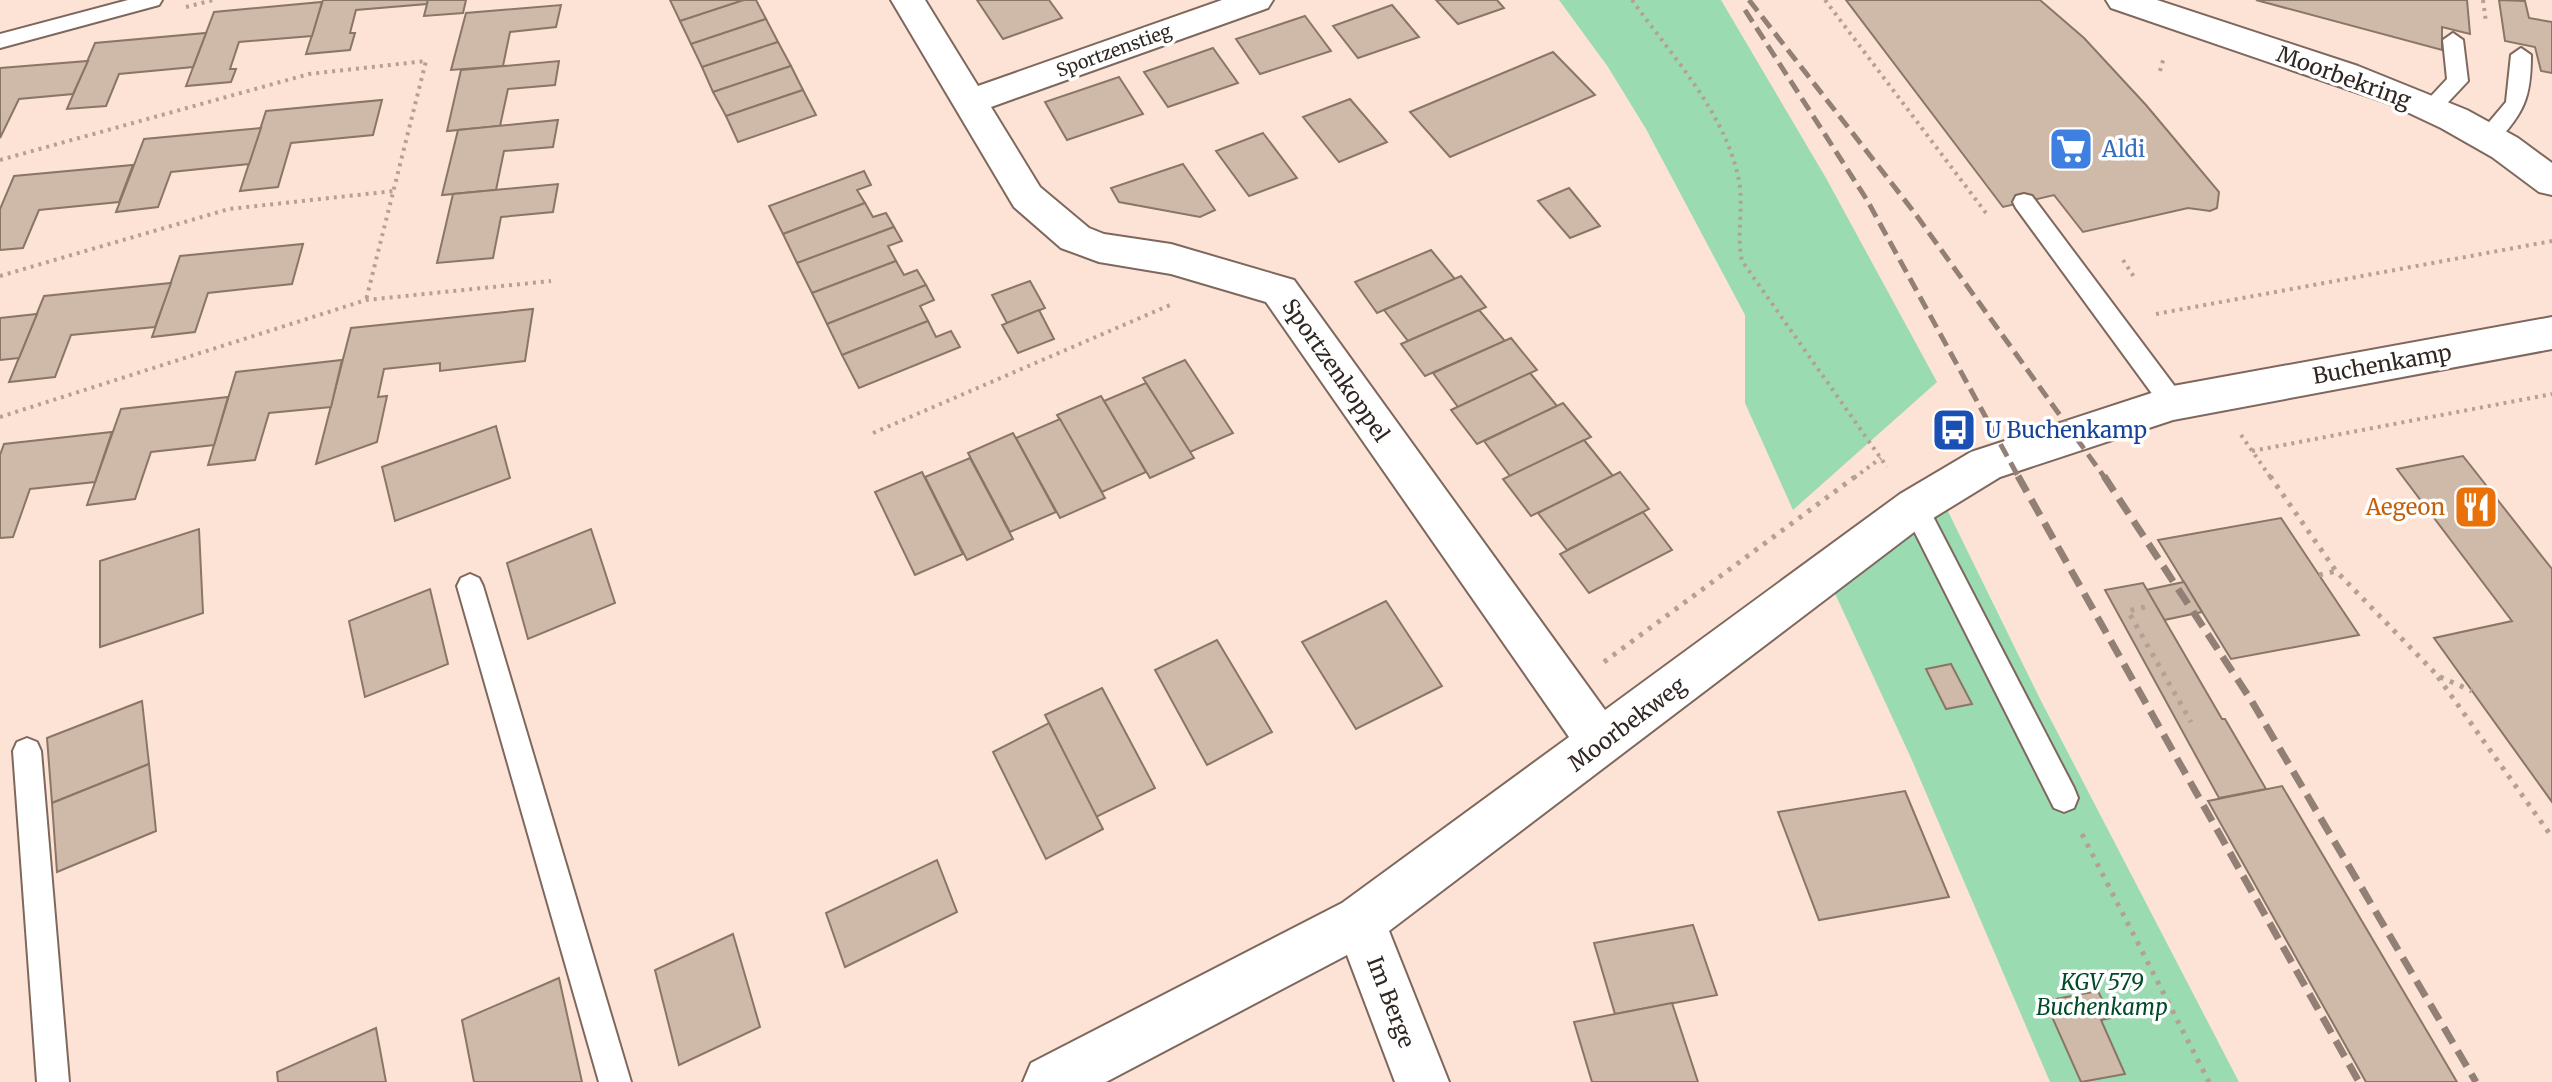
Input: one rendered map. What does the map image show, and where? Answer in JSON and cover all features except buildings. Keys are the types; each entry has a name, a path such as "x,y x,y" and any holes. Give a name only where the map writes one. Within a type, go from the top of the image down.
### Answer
{"street":[{"name":"Sportzenkoppel","path":"908,0 972,101 1027,197 1075,238 1099,248 1171,259 1280,291 1601,743"},
{"name":"Sportzenstieg","path":"972,101 1256,0"},
{"name":"Moorbekring","path":"2123,0 2320,66 2430,109 2487,139 2552,182"},
{"name":"Buchenkamp","path":"2193,399 2552,333"},
{"name":"Moorbekweg","path":"1050,1082 1360,921 1915,507 1986,464 2193,399"},
{"name":"Im Berge","path":"1360,921 1422,1082"}],"lane":[{"path":"0,41 152,0"},
{"path":"2430,109 2458,81 2453,40"},
{"path":"2487,139 2512,114 2521,96 2521,55"},
{"path":"2024,202 2132,346 2193,399"},
{"path":"1915,507 2064,798"},
{"path":"470,586 615,1082"},
{"path":"27,751 53,1082"}],"path":[{"path":"1632,0 1694,90 1734,160 1740,183 1736,241 1742,261 1915,507"},
{"path":"1825,0 1995,224"},
{"path":"0,160 309,74 426,61 366,300"},
{"path":"0,276 229,209 394,191"},
{"path":"2132,346 2133,319 2552,241"},
{"path":"873,433 1234,277"},
{"path":"0,417 366,300 551,281"},
{"path":"2252,451 2552,394"},
{"path":"2193,399 2252,451 2336,571 2438,676 2552,837"},
{"path":"1564,692 1881,458"},
{"path":"2319,575 2336,571"},
{"path":"2145,607 2128,611 2191,722"},
{"path":"2438,676 2472,691"},
{"path":"2064,798 2209,1082"}],"green space":[{"path":"1559,0 1721,0 1826,178 1937,382 1793,510 1745,403 1745,315 1646,129 1608,67"},
{"name":"KGV 579 Buchenkamp","path":"1939,493 2039,697 2239,1082 2050,1082 1911,758 1826,574"}],"railway":[{"path":"1749,0 1914,212 2105,478"},
{"path":"1745,10 1867,200 2019,478"},
{"path":"2018,476 2359,1082"},
{"path":"2104,476 2251,700 2476,1082"}],"place":[{"name":"Aldi","path":"2071,149"},
{"name":"U Buchenkamp","path":"1954,430"},
{"name":"Aegeon","path":"2476,507"}]}
